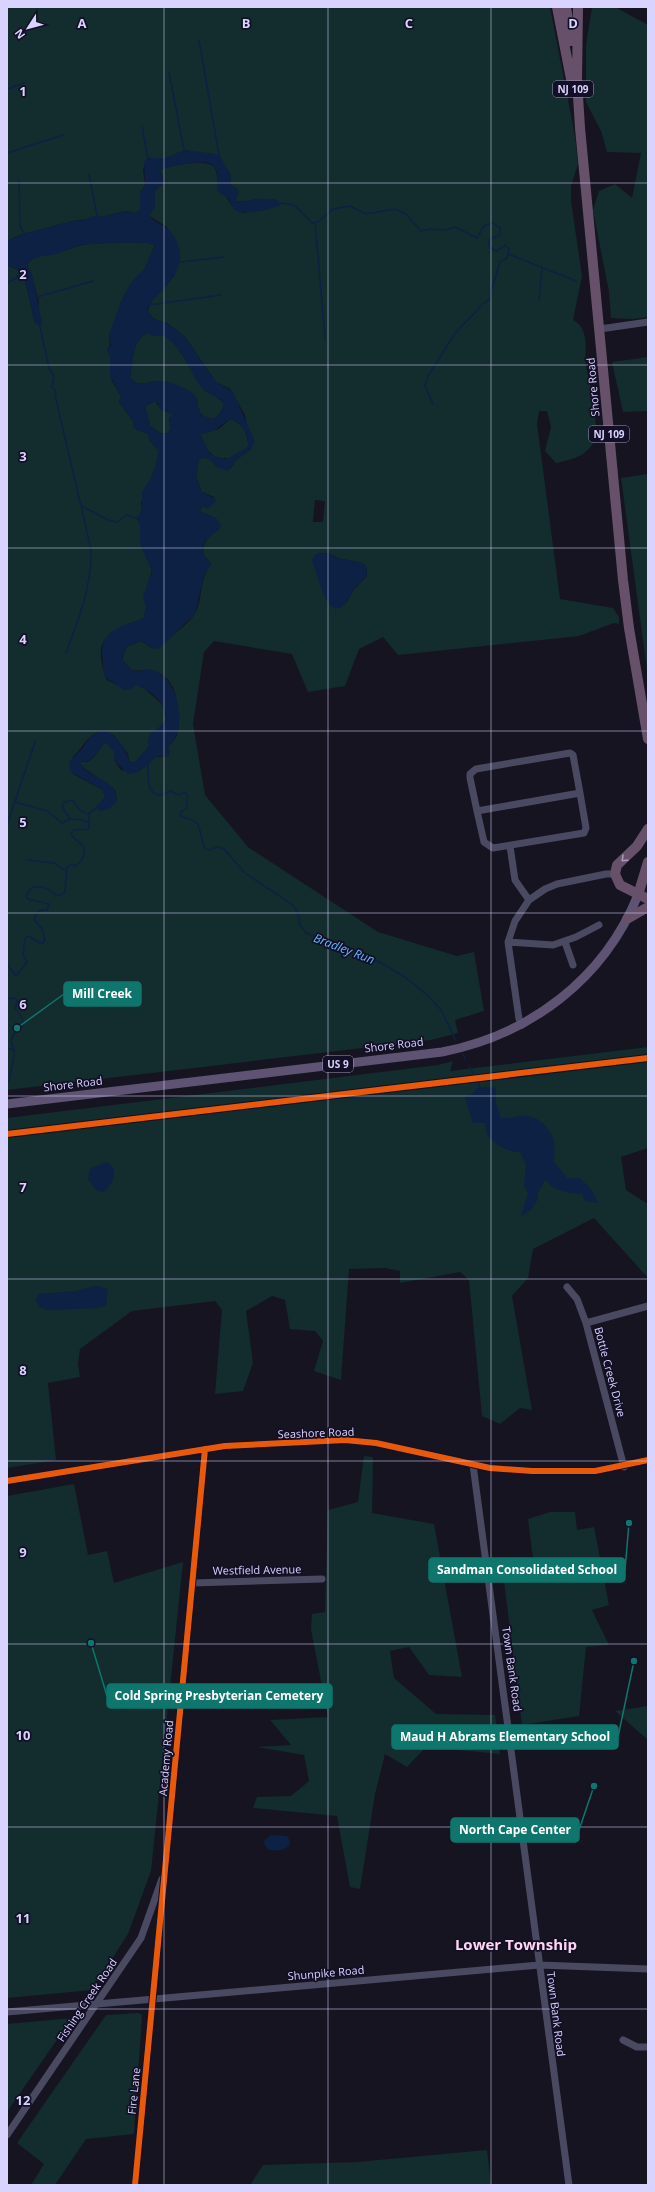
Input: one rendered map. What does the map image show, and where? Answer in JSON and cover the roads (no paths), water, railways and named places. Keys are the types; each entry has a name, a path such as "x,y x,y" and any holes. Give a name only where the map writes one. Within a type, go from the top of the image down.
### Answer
{"highway":[{"name":"Shore Road","path":"558,7 580,128"},
{"path":"566,7 577,80"},
{"name":"NJ 109","path":"577,80 578,7"},
{"name":"Shore Road","path":"577,80 580,128 626,606 648,739"},
{"path":"648,829 637,846 617,865 615,874 620,885 648,899"},
{"name":"Shore Road","path":"638,895 648,862"},
{"path":"638,895 648,892"},
{"name":"US 9","path":"627,919 648,907"}],"main road":[{"name":"Shore Road","path":"7,1104 442,1052 476,1044 522,1025 557,1002 586,976 611,945 627,919 638,895"}],"street":[{"path":"600,329 648,322"},
{"path":"570,753 573,755 580,792 586,828 584,833 493,848 484,842 470,778 472,771 476,769 570,753"},
{"path":"477,811 580,792"},
{"path":"510,846 515,880 530,900"},
{"path":"522,1025 519,1019 508,942 515,921 530,900 545,889 557,884 615,874"},
{"path":"508,942 553,945 565,942 599,925"},
{"path":"565,942 573,965"},
{"name":"Bottle Creek Drive","path":"567,1287 577,1299 586,1323 624,1467"},
{"path":"586,1323 648,1306"},
{"name":"Seashore Road","path":"7,1481 205,1449 249,1445 360,1441 473,1465 532,1472 583,1472 624,1467 648,1460"},
{"name":"Academy Road","path":"153,1998 205,1449"},
{"name":"Town Bank Road","path":"473,1465 569,2185"},
{"name":"Westfield Avenue","path":"193,1583 322,1580"},
{"name":"Fishing Creek Road","path":"7,2135 141,1938 166,1868"},
{"name":"Shunpike Road","path":"7,2012 539,1965 648,1969"},
{"name":"Fire Lane","path":"135,2185 153,1998"},
{"path":"623,2040 637,2047 648,2047"}],"water":[{"path":"184,150 216,154 220,156 231,176 230,184 239,191 236,201 244,202 258,199 275,199 282,203 279,206 256,212 243,212 234,209 227,197 218,191 217,171 209,163 200,162 185,164 160,170 164,183 155,191 155,206 149,216 169,229 176,241 180,257 176,272 166,287 151,302 148,312 154,319 167,323 185,337 216,382 233,392 255,442 251,449 236,460 228,471 219,468 208,459 202,458 199,460 196,477 202,492 217,500 209,508 203,506 199,511 216,518 221,526 203,546 204,555 211,565 204,575 195,614 160,648 154,649 141,641 126,647 122,658 133,670 150,670 157,672 163,676 171,686 178,706 178,732 168,747 169,756 158,756 138,772 128,774 114,760 114,751 105,742 92,758 85,762 81,762 80,764 85,769 104,780 114,789 116,803 108,809 100,811 96,806 105,798 103,790 71,772 69,765 71,760 92,736 103,731 108,732 118,740 128,756 129,761 134,763 149,746 148,741 151,734 160,727 166,719 166,713 161,703 147,690 136,685 130,689 124,690 105,677 102,651 107,636 112,631 144,618 146,606 143,597 152,571 140,544 140,524 137,518 142,510 142,492 153,473 159,451 151,443 148,434 134,428 133,421 119,402 121,396 110,376 110,355 107,350 111,345 109,335 123,297 132,281 145,268 155,245 142,243 107,243 80,245 60,253 37,257 29,261 27,265 32,274 42,323 39,326 35,323 23,272 7,265 7,241 20,235 95,216 102,217 125,211 136,213 140,210 140,193 145,185 144,162 151,158 166,158","holes":["148,333 154,336 162,335 170,340 181,353 203,389 223,403 224,406 217,417 210,419 203,415 198,408 196,397 181,386 162,381 145,383 137,383 133,381 130,377 134,351 139,340","155,401 159,404 159,408 173,415 169,418 171,429 167,434 159,433 150,426 145,406","230,419 238,423 246,434 248,447 228,459 219,458 210,454 200,434 213,431"]},
{"path":"327,553 341,559 359,562 366,566 367,571 366,577 356,586 345,604 342,607 335,609 328,603 323,593 312,560 316,554"},
{"path":"476,1088 496,1088 496,1104 501,1118 523,1116 531,1117 540,1121 548,1129 553,1138 554,1162 567,1178 580,1178 591,1189 598,1203 585,1201 582,1193 572,1193 557,1189 545,1180 538,1193 538,1199 531,1210 521,1216 528,1194 524,1185 526,1164 520,1152 507,1150 488,1136 485,1123 473,1123 465,1097 473,1094"},
{"path":"106,1162 111,1165 114,1177 112,1182 103,1192 96,1190 88,1179 90,1169"},
{"path":"96,1286 108,1289 106,1305 99,1308 46,1310 40,1307 36,1300 38,1294 75,1291"},
{"path":"271,1835 287,1836 290,1841 289,1846 282,1850 270,1850 265,1845 264,1841"}],"waterway":[{"path":"199,40 219,155"},
{"path":"169,72 184,150"},
{"path":"7,89 24,83"},
{"path":"142,126 148,159"},
{"path":"7,153 63,135"},
{"path":"89,174 97,216"},
{"path":"19,180 20,227 25,234"},
{"path":"282,203 294,205 312,223 318,222 333,209 350,206 364,213 395,209 406,214 421,231 429,229 446,230 455,227 477,238 484,226 493,223 500,228 500,235 490,239 488,244 492,249 497,251 505,245 509,249 507,258 500,262 491,292 491,298 483,304 456,332 428,376 425,386 433,404"},
{"path":"315,223 325,338"},
{"path":"508,254 576,281"},
{"path":"181,262 224,257"},
{"path":"539,300 542,269"},
{"path":"7,283 16,278 21,271"},
{"path":"37,297 93,281"},
{"path":"149,305 221,295"},
{"path":"40,326 49,368 54,376 52,387 56,391 55,395 91,549 91,563 84,602 66,653"},
{"path":"80,505 110,521 117,522 126,515 137,518"},
{"path":"7,825 35,742"},
{"name":"Bradley Run","path":"148,763 149,782 152,791 159,795 171,791 179,795 183,792 187,794 187,808 181,812 180,816 193,820 198,824 204,847 208,850 219,847 224,849 245,873 293,905 299,916 299,923 306,933 371,957 405,977 427,995 441,1010 456,1041"},
{"path":"87,814 81,811 72,800 64,802 62,806 70,819 83,820 90,823"},
{"path":"15,802 47,811 62,823 70,819"},
{"path":"7,964 16,976 27,962 23,955 25,939 28,936 42,944 45,940 42,929 34,919 39,910 47,910 49,904 28,899 26,896 32,888 36,887 46,888 58,896 65,892 67,867 71,864 76,866 82,860 84,853 84,847 71,835 73,830 89,829 89,813 97,808"},
{"path":"27,860 54,863 66,871"},
{"path":"7,999 15,998 17,1001 15,1009 23,1022 22,1027 17,1028 11,1040 14,1050 7,1048"},
{"path":"9,1082 14,1050"},
{"name":"Bradley Run","path":"463,1054 465,1059"},
{"name":"Bradley Run","path":"469,1066 473,1073"},
{"name":"Bradley Run","path":"477,1079 480,1089"}],"place":[{"name":"Mill Creek","path":"17,1028"},
{"name":"Sandman Consolidated School","path":"629,1523"},
{"name":"Cold Spring Presbyterian Cemetery","path":"91,1643"},
{"name":"Maud H Abrams Elementary School","path":"634,1661"},
{"name":"North Cape Center","path":"594,1786"}],"district":[{"name":"Lower Township","path":"516,1945"}]}
